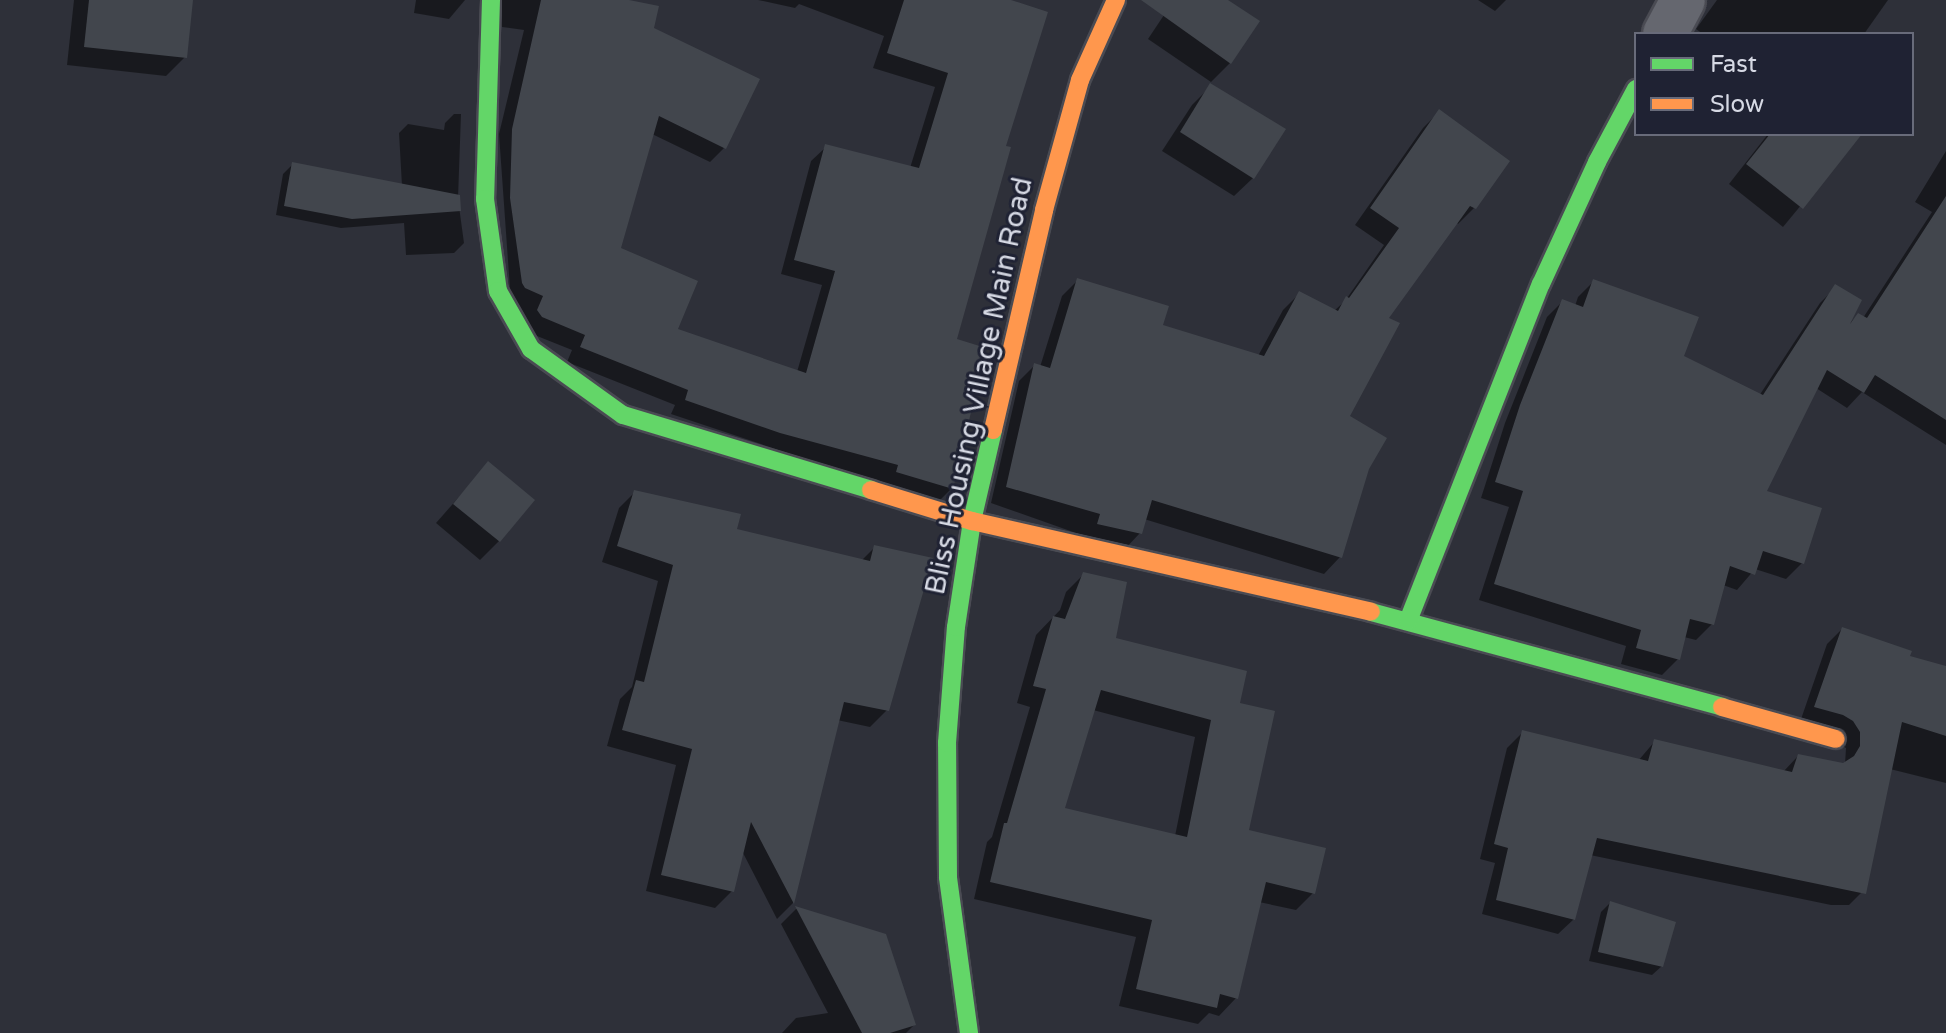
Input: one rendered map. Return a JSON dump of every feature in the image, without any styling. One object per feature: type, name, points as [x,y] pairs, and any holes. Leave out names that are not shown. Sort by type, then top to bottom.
[{"type":"street","points":[[491,0],[485,199],[498,291],[531,349],[623,415],[972,521],[1408,621],[1836,739]]},
{"type":"street","name":"Bliss Housing Village Main Road","points":[[969,1033],[948,877],[947,743],[956,627],[972,521],[1044,210],[1080,80],[1116,0]]},
{"type":"street","points":[[1666,32],[1683,0]]},
{"type":"street","points":[[1408,621],[1541,284],[1597,162],[1634,93]]},
{"type":"building","points":[[89,0],[193,0],[187,58],[84,47]]},
{"type":"building","points":[[541,0],[629,0],[659,6],[654,28],[760,79],[726,149],[659,116],[621,248],[698,281],[678,329],[806,373],[835,271],[794,260],[825,144],[919,168],[948,73],[887,53],[904,0],[1011,0],[1048,12],[1006,146],[1011,147],[957,339],[986,348],[953,489],[896,472],[898,465],[780,433],[685,400],[688,390],[580,347],[585,335],[542,317],[537,310],[543,296],[525,288],[522,283],[510,198],[512,129]]},
{"type":"building","points":[[1141,0],[1228,0],[1260,21],[1231,64]]},
{"type":"building","points":[[1210,83],[1286,129],[1254,179],[1180,132]]},
{"type":"building","points":[[1439,109],[1510,161],[1476,209],[1470,206],[1389,318],[1400,323],[1350,416],[1387,438],[1369,469],[1342,558],[1152,500],[1142,534],[1097,524],[1100,514],[1006,487],[1034,363],[1050,368],[1077,278],[1169,306],[1163,325],[1264,356],[1299,291],[1338,311],[1346,296],[1349,298],[1399,228],[1370,208]]},
{"type":"building","points":[[1768,136],[1860,136],[1803,209],[1746,164]]},
{"type":"building","points":[[292,162],[460,195],[461,211],[352,219],[284,206]]},
{"type":"building","points":[[1946,196],[1946,420],[1875,375],[1864,393],[1827,370],[1767,491],[1822,508],[1804,564],[1763,551],[1755,575],[1730,566],[1714,625],[1690,619],[1680,660],[1636,648],[1641,630],[1494,584],[1523,491],[1495,482],[1520,405],[1562,299],[1583,307],[1593,279],[1699,317],[1684,356],[1763,395],[1835,284],[1862,300],[1850,324],[1858,313],[1867,318]]},
{"type":"building","points":[[488,461],[535,500],[500,542],[453,504]]},
{"type":"building","points":[[634,490],[741,514],[737,529],[870,561],[874,545],[933,558],[889,711],[844,702],[794,904],[751,822],[734,892],[661,875],[692,749],[622,730],[636,680],[644,682],[673,565],[617,546]]},
{"type":"building","points":[[1083,572],[1127,582],[1116,638],[1247,671],[1240,703],[1275,711],[1249,830],[1326,848],[1315,894],[1266,882],[1238,999],[1220,994],[1217,1008],[1136,989],[1152,920],[990,882],[1004,823],[1007,823],[1046,689],[1033,686],[1053,616],[1065,619]],"holes":[[[1101,690],[1211,720],[1187,837],[1065,808]]]},
{"type":"building","points":[[1842,627],[1912,651],[1910,656],[1946,666],[1946,736],[1902,722],[1866,894],[1597,838],[1575,920],[1496,900],[1508,848],[1494,844],[1522,730],[1648,761],[1654,739],[1792,772],[1798,754],[1843,763],[1854,756],[1860,746],[1860,732],[1853,721],[1843,715],[1814,707]]},
{"type":"building","points":[[1610,901],[1676,922],[1663,967],[1598,952]]},
{"type":"building","points":[[795,906],[886,934],[916,1025],[890,1033],[862,1033]]},
{"type":"traffic: fast","points":[[491,0],[485,199],[498,291],[531,349],[623,415],[871,490]]},
{"type":"traffic: fast","points":[[1408,621],[1541,284],[1597,162],[1634,93]]},
{"type":"traffic: fast","points":[[969,1033],[948,877],[947,743],[956,627],[972,521],[993,430]]},
{"type":"traffic: fast","points":[[1371,612],[1722,707]]},
{"type":"traffic: slow","points":[[993,430],[1044,210],[1080,80],[1116,0]]},
{"type":"traffic: slow","points":[[871,490],[972,521],[1371,612]]},
{"type":"traffic: slow","points":[[1722,707],[1836,739]]}]
